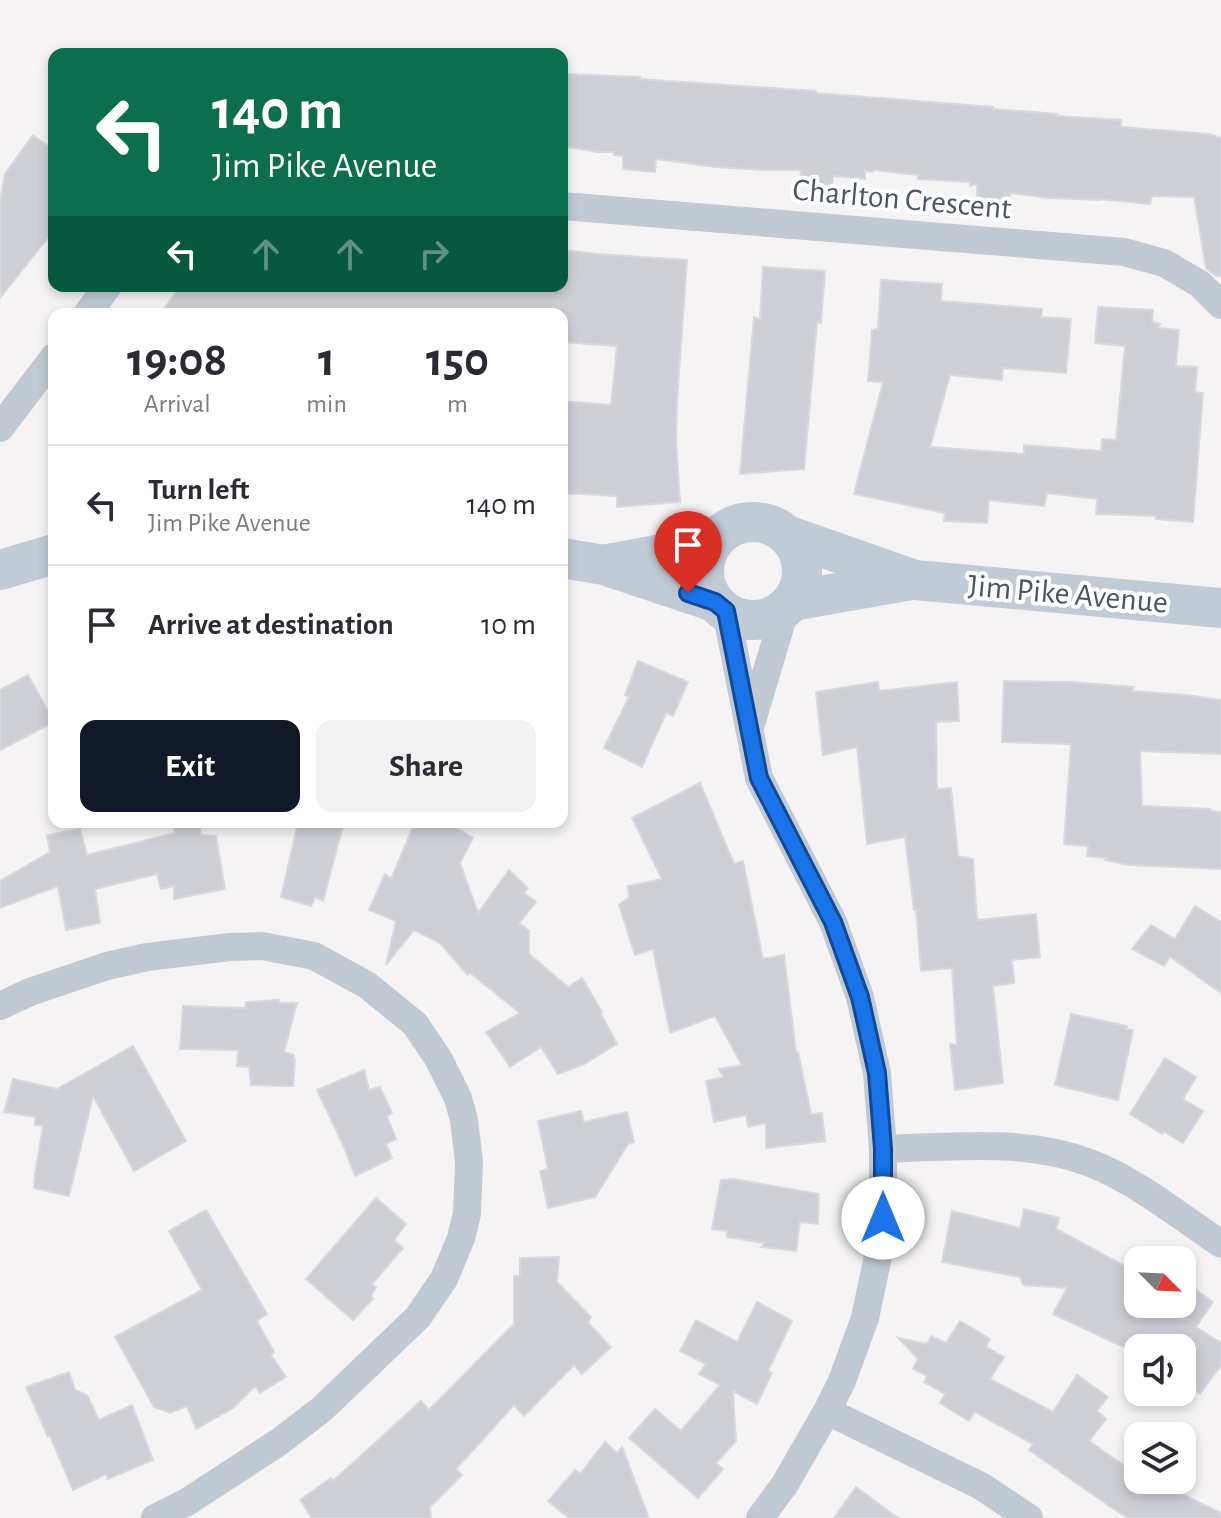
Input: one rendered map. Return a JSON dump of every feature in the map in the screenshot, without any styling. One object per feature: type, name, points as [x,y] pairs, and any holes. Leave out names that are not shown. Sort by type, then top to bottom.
[{"type":"street","name":"Charlton Crescent","points":[[568,206],[1124,252],[1164,263],[1200,284],[1221,305]]},
{"type":"street","points":[[0,428],[48,365]]},
{"type":"street","points":[[749,728],[789,604],[799,588],[802,574],[796,546],[787,535],[761,522],[733,526],[720,534],[705,559],[704,574],[707,589],[720,607],[759,778],[833,922],[860,997],[877,1073],[883,1149],[883,1218],[865,1318],[842,1381],[785,1484],[760,1518]]},
{"type":"street","name":"Jim Pike Avenue","points":[[787,535],[915,580],[1221,608]]},
{"type":"street","points":[[604,565],[711,545]]},
{"type":"street","points":[[0,570],[48,556]]},
{"type":"street","points":[[568,559],[604,565],[720,607],[738,618],[763,619],[775,615],[789,604]]},
{"type":"street","name":"Jim Pike Avenue","points":[[789,604],[915,580]]},
{"type":"street","points":[[0,1006],[30,992],[107,966],[147,957],[262,946],[301,953],[314,956],[367,985],[415,1024],[438,1058],[458,1098],[469,1162],[467,1214],[444,1279],[418,1317],[322,1409],[290,1434],[187,1502],[155,1518]]},
{"type":"street","points":[[883,1149],[1002,1147],[1047,1151],[1091,1164],[1133,1185],[1221,1244]]},
{"type":"street","points":[[827,1411],[981,1486],[1029,1518]]},
{"type":"building","points":[[568,74],[640,77],[993,107],[1056,116],[1121,120],[1121,127],[1210,134],[1221,138],[1221,276],[1206,268],[1194,197],[1152,196],[1150,204],[1010,193],[1009,200],[977,198],[977,184],[970,186],[970,182],[918,179],[918,175],[874,170],[865,171],[865,179],[833,176],[832,185],[800,183],[801,170],[715,167],[656,159],[655,172],[623,169],[623,156],[614,155],[614,152],[568,147]]},
{"type":"building","points":[[33,135],[48,146],[48,238],[0,298],[0,201],[5,174]]},
{"type":"building","points":[[568,251],[687,260],[677,401],[680,502],[617,507],[617,496],[568,493],[568,401],[611,405],[617,346],[568,342],[568,308],[164,308],[176,292],[568,292]]},
{"type":"building","points":[[763,267],[825,271],[821,323],[817,323],[804,469],[740,474],[754,317],[760,319]]},
{"type":"building","points":[[881,280],[942,284],[941,301],[1042,309],[1041,317],[1071,319],[1066,373],[1003,368],[1002,380],[950,375],[930,447],[1024,454],[1024,445],[1101,451],[1102,439],[1116,440],[1125,346],[1095,343],[1098,307],[1153,310],[1152,322],[1160,324],[1158,328],[1179,330],[1176,366],[1197,367],[1195,392],[1203,393],[1193,522],[1156,519],[1156,516],[1096,514],[1097,499],[1047,493],[1044,506],[989,500],[987,523],[944,521],[945,513],[854,494],[883,382],[868,381],[872,330],[878,329]]},
{"type":"building","points":[[638,661],[688,682],[673,716],[666,713],[642,767],[604,748],[629,697],[625,695]]},
{"type":"building","points":[[28,675],[48,711],[48,725],[0,750],[0,690]]},
{"type":"building","points":[[1004,681],[1134,687],[1132,691],[1221,700],[1221,754],[1140,751],[1142,806],[1221,812],[1221,869],[1129,865],[1087,856],[1088,846],[1064,844],[1071,744],[1002,742]]},
{"type":"building","points":[[878,682],[879,691],[957,682],[959,721],[936,722],[937,789],[951,788],[958,856],[973,859],[977,920],[1036,914],[1040,957],[1012,960],[1014,983],[993,986],[1003,1083],[955,1090],[950,1044],[957,1045],[952,968],[921,971],[905,837],[867,844],[857,747],[823,755],[816,692]]},
{"type":"building","points":[[700,783],[734,864],[743,861],[763,959],[784,955],[796,1052],[811,1114],[822,1113],[825,1141],[766,1148],[766,1123],[748,1127],[746,1115],[714,1122],[706,1081],[723,1077],[719,1069],[742,1065],[715,1016],[670,1033],[653,949],[635,955],[619,905],[629,897],[628,886],[662,879],[632,818]]},
{"type":"building","points":[[174,828],[200,828],[201,835],[216,836],[225,889],[174,899],[174,886],[161,889],[157,874],[95,889],[100,923],[66,930],[58,886],[0,908],[0,881],[50,852],[47,835],[80,829],[87,855],[175,833]]},
{"type":"building","points":[[297,828],[342,828],[323,901],[315,897],[311,906],[281,897]]},
{"type":"building","points":[[412,828],[456,828],[473,838],[460,863],[478,913],[509,870],[528,888],[524,893],[536,902],[519,923],[529,931],[529,954],[568,987],[582,978],[617,1044],[584,1064],[558,1074],[541,1047],[510,1067],[486,1032],[520,1013],[469,972],[468,975],[440,943],[414,930],[386,965],[396,921],[369,910],[385,874],[391,879]]},
{"type":"building","points":[[1195,906],[1221,922],[1221,993],[1170,957],[1164,966],[1132,949],[1151,925],[1175,939]]},
{"type":"building","points":[[279,1000],[279,1003],[297,1003],[284,1052],[294,1055],[293,1086],[251,1085],[249,1067],[237,1066],[238,1050],[180,1049],[183,1006],[245,1008],[246,1002]]},
{"type":"building","points":[[1071,1014],[1133,1030],[1118,1100],[1055,1085]]},
{"type":"building","points":[[133,1046],[186,1141],[134,1171],[93,1096],[69,1196],[34,1188],[43,1126],[35,1125],[35,1117],[4,1112],[13,1079],[57,1089]]},
{"type":"building","points":[[1165,1058],[1196,1077],[1183,1099],[1203,1111],[1183,1143],[1130,1114]]},
{"type":"building","points":[[364,1070],[369,1090],[380,1087],[392,1113],[387,1116],[396,1139],[386,1144],[392,1158],[355,1176],[317,1090]]},
{"type":"building","points":[[581,1111],[584,1122],[627,1112],[634,1142],[628,1144],[595,1197],[548,1208],[540,1171],[548,1169],[538,1121]]},
{"type":"building","points":[[734,1179],[819,1194],[818,1224],[800,1222],[796,1251],[761,1247],[764,1243],[727,1237],[727,1231],[712,1229],[721,1180]]},
{"type":"building","points":[[376,1198],[406,1224],[394,1240],[403,1248],[372,1284],[376,1287],[371,1296],[373,1299],[353,1320],[306,1279]]},
{"type":"building","points":[[1024,1209],[1059,1218],[1056,1229],[1124,1265],[1124,1318],[1196,1318],[1196,1290],[1213,1302],[1196,1327],[1221,1343],[1221,1365],[1200,1394],[1196,1391],[1196,1334],[1124,1334],[1124,1347],[1053,1314],[1067,1288],[1023,1285],[1020,1277],[942,1262],[952,1211],[1020,1228]]},
{"type":"building","points":[[206,1210],[267,1314],[257,1321],[274,1352],[271,1355],[286,1377],[260,1393],[255,1386],[233,1408],[196,1429],[187,1406],[170,1413],[154,1407],[115,1337],[202,1290],[169,1231]]},
{"type":"building","points":[[559,1257],[557,1282],[591,1317],[588,1323],[611,1347],[582,1374],[574,1365],[524,1416],[514,1405],[456,1469],[462,1475],[430,1507],[431,1518],[312,1518],[300,1500],[331,1478],[333,1481],[421,1401],[429,1410],[514,1324],[514,1276],[520,1276],[520,1258]]},
{"type":"building","points":[[757,1302],[792,1321],[768,1371],[772,1373],[757,1404],[733,1391],[736,1441],[716,1463],[723,1469],[698,1498],[629,1438],[655,1409],[681,1431],[720,1385],[699,1374],[706,1364],[680,1351],[696,1320],[737,1342]]},
{"type":"building","points":[[960,1321],[990,1339],[986,1347],[1004,1357],[990,1379],[1053,1412],[1077,1375],[1108,1397],[1097,1411],[1106,1419],[1089,1441],[1124,1465],[1124,1494],[1182,1494],[1221,1513],[1221,1518],[1128,1518],[1029,1450],[1033,1444],[975,1412],[969,1421],[940,1403],[945,1394],[924,1382],[927,1376],[913,1369],[918,1359],[898,1338],[927,1344],[931,1336],[946,1343]]},
{"type":"building","points":[[69,1372],[75,1390],[87,1395],[99,1420],[132,1405],[153,1460],[108,1479],[106,1474],[73,1490],[26,1387]]},
{"type":"building","points":[[605,1442],[617,1453],[622,1447],[649,1518],[569,1518],[548,1501],[575,1470],[580,1474]]},
{"type":"building","points":[[856,1487],[898,1518],[834,1518]]},
{"type":"route","points":[[688,593],[715,602],[726,611],[759,778],[833,922],[860,997],[877,1073],[883,1149],[883,1218]]}]
